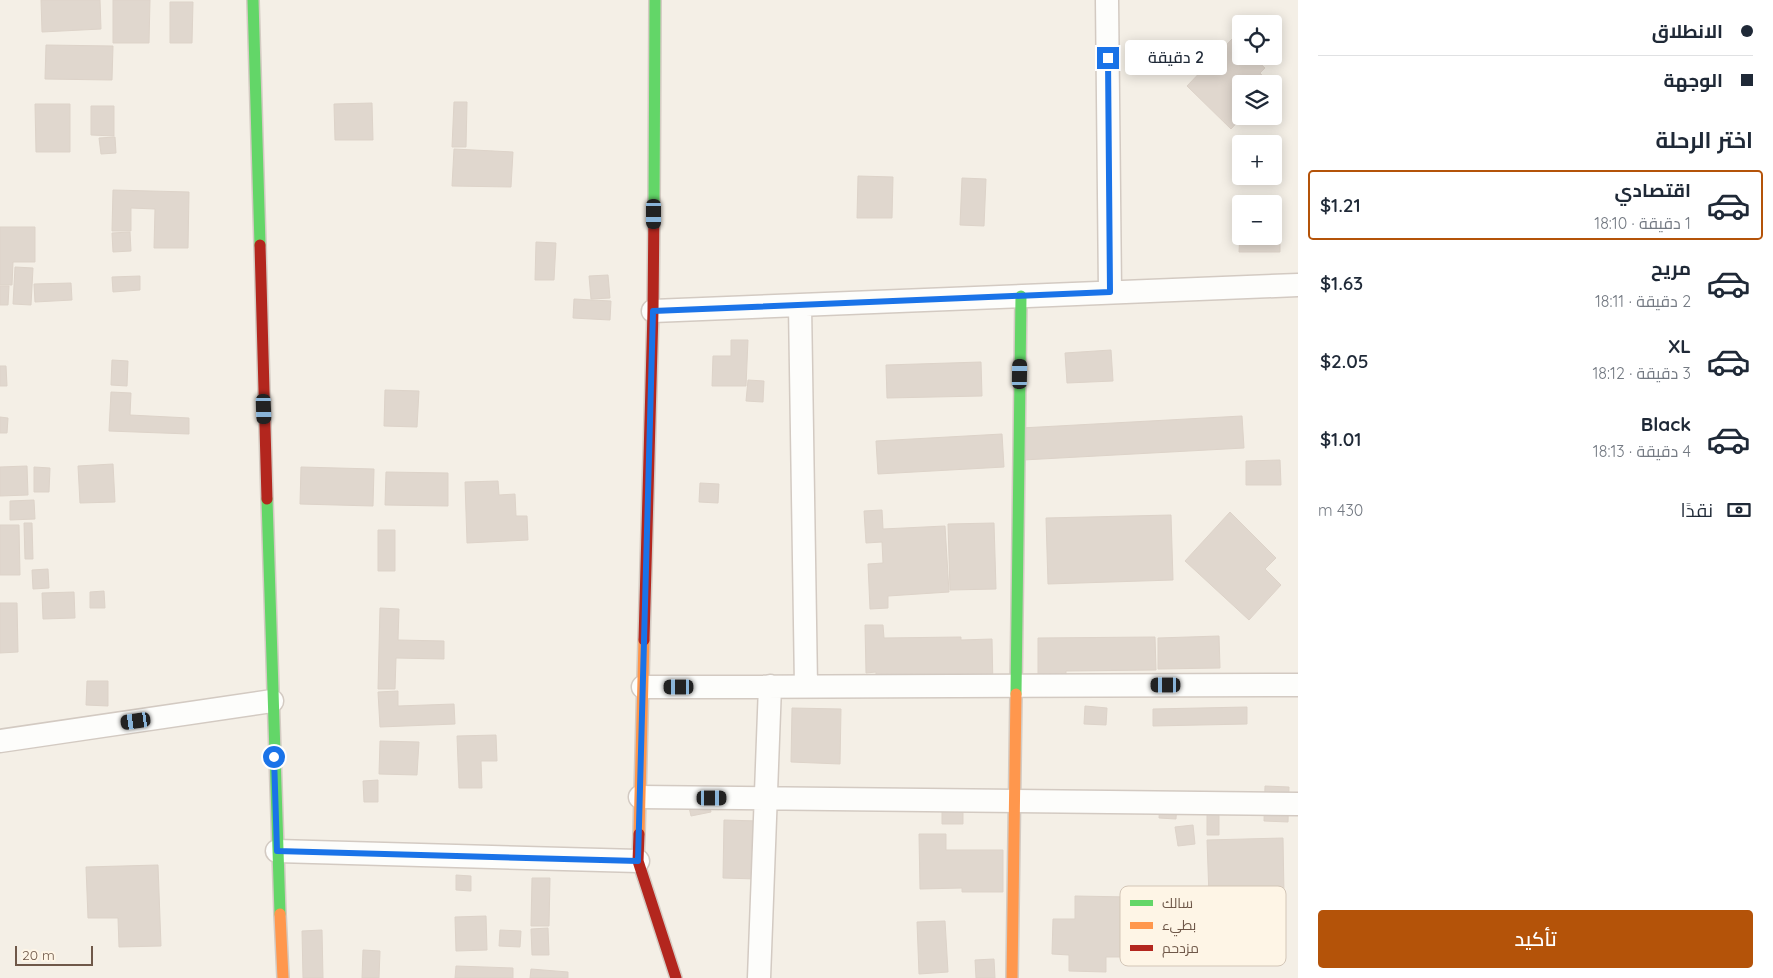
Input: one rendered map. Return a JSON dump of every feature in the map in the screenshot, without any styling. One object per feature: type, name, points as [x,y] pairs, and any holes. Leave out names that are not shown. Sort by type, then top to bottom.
[{"type":"street","points":[[253,0],[272,701],[283,978]]},
{"type":"street","points":[[655,0],[653,311],[638,861],[676,978]]},
{"type":"street","points":[[1107,0],[1110,292]]},
{"type":"street","points":[[653,311],[1298,285]]},
{"type":"street","points":[[1012,978],[1021,296]]},
{"type":"street","points":[[800,305],[807,652],[806,686]]},
{"type":"street","points":[[643,687],[1298,685]]},
{"type":"street","points":[[759,978],[770,686]]},
{"type":"street","points":[[0,741],[272,701]]},
{"type":"street","points":[[640,797],[1298,804]]},
{"type":"street","points":[[277,851],[638,861]]},
{"type":"building","points":[[41,0],[100,0],[101,29],[42,32]]},
{"type":"building","points":[[113,0],[150,0],[149,43],[113,43]]},
{"type":"building","points":[[170,2],[193,2],[192,43],[170,43]]},
{"type":"building","points":[[1232,39],[1232,65],[1262,65],[1265,68],[1260,73],[1262,75],[1232,75],[1232,125],[1235,125],[1231,129],[1187,86]]},
{"type":"building","points":[[46,45],[113,46],[112,80],[45,79]]},
{"type":"building","points":[[454,102],[467,102],[466,147],[452,147]]},
{"type":"building","points":[[372,103],[373,140],[335,140],[334,104]]},
{"type":"building","points":[[35,104],[70,104],[70,152],[36,152]]},
{"type":"building","points":[[91,106],[114,106],[114,136],[91,135]]},
{"type":"building","points":[[115,137],[116,153],[101,154],[99,138]]},
{"type":"building","points":[[454,149],[513,152],[511,187],[452,186]]},
{"type":"building","points":[[858,176],[893,177],[892,218],[857,218]]},
{"type":"building","points":[[962,178],[986,179],[984,226],[960,225]]},
{"type":"building","points":[[113,190],[189,192],[188,248],[154,248],[155,209],[131,208],[131,231],[112,231]]},
{"type":"building","points":[[0,227],[35,227],[35,262],[13,262],[12,285],[0,285]]},
{"type":"building","points":[[130,232],[131,251],[113,252],[112,233]]},
{"type":"building","points":[[536,242],[556,243],[554,280],[535,280]]},
{"type":"building","points":[[1239,245],[1280,245],[1280,252],[1239,252]]},
{"type":"building","points":[[15,267],[33,268],[31,305],[13,304]]},
{"type":"building","points":[[608,275],[610,298],[591,299],[589,276]]},
{"type":"building","points":[[140,276],[140,290],[113,292],[112,277]]},
{"type":"building","points":[[71,283],[72,300],[35,302],[34,284]]},
{"type":"building","points":[[0,286],[9,286],[8,305],[0,305]]},
{"type":"building","points":[[574,299],[611,301],[610,320],[573,318]]},
{"type":"building","points":[[731,340],[748,340],[746,386],[712,386],[713,356],[731,356]]},
{"type":"building","points":[[1111,350],[1113,381],[1067,383],[1065,353]]},
{"type":"building","points":[[112,360],[128,361],[127,386],[111,385]]},
{"type":"building","points":[[981,362],[982,396],[887,398],[886,365]]},
{"type":"building","points":[[0,366],[6,366],[7,386],[0,386]]},
{"type":"building","points":[[748,380],[764,381],[763,402],[746,401]]},
{"type":"building","points":[[385,390],[419,391],[417,427],[384,426]]},
{"type":"building","points":[[111,392],[131,393],[130,415],[189,418],[189,434],[109,431]]},
{"type":"building","points":[[1242,416],[1244,448],[1023,460],[1021,428]]},
{"type":"building","points":[[0,417],[8,418],[7,433],[0,433]]},
{"type":"building","points":[[1002,434],[1004,467],[878,474],[876,441]]},
{"type":"building","points":[[1280,460],[1281,485],[1246,485],[1246,461]]},
{"type":"building","points":[[113,464],[115,502],[80,503],[78,466]]},
{"type":"building","points":[[27,466],[28,495],[0,496],[0,467]]},
{"type":"building","points":[[34,467],[50,468],[49,492],[34,492]]},
{"type":"building","points":[[301,467],[374,469],[373,506],[300,504]]},
{"type":"building","points":[[386,472],[448,473],[448,506],[385,505]]},
{"type":"building","points":[[498,481],[499,495],[515,494],[516,516],[527,516],[528,540],[467,543],[465,482]]},
{"type":"building","points":[[700,483],[719,484],[718,503],[699,502]]},
{"type":"building","points":[[34,500],[35,519],[10,520],[10,501]]},
{"type":"building","points":[[882,510],[883,529],[945,526],[949,592],[888,596],[888,608],[870,609],[868,564],[883,563],[882,542],[866,543],[864,511]]},
{"type":"building","points":[[1230,512],[1276,558],[1265,569],[1281,585],[1249,620],[1185,561]]},
{"type":"building","points":[[1171,515],[1173,580],[1048,584],[1046,518]]},
{"type":"building","points":[[24,523],[32,523],[33,559],[25,559]]},
{"type":"building","points":[[994,523],[996,589],[950,590],[948,524]]},
{"type":"building","points":[[0,525],[19,525],[20,575],[0,575]]},
{"type":"building","points":[[378,530],[395,530],[395,571],[378,571]]},
{"type":"building","points":[[48,569],[49,588],[33,589],[32,570]]},
{"type":"building","points":[[104,591],[105,608],[90,608],[90,592]]},
{"type":"building","points":[[74,592],[75,618],[43,619],[42,593]]},
{"type":"building","points":[[0,603],[17,603],[18,652],[0,653]]},
{"type":"building","points":[[380,608],[399,609],[398,640],[444,641],[444,659],[396,658],[395,689],[378,689]]},
{"type":"building","points":[[865,625],[883,625],[884,638],[961,637],[961,640],[992,639],[993,688],[876,690],[876,672],[866,673]]},
{"type":"building","points":[[1219,636],[1220,668],[1158,669],[1158,638]]},
{"type":"building","points":[[1155,637],[1156,670],[1066,671],[1066,687],[1038,687],[1038,638]]},
{"type":"building","points":[[87,681],[108,681],[108,706],[86,705]]},
{"type":"building","points":[[398,691],[398,706],[454,704],[455,724],[380,727],[378,692]]},
{"type":"building","points":[[1085,706],[1107,708],[1106,725],[1084,724]]},
{"type":"building","points":[[1247,707],[1247,724],[1153,726],[1153,709]]},
{"type":"building","points":[[792,708],[841,709],[840,764],[791,762]]},
{"type":"building","points":[[496,735],[497,761],[481,761],[482,788],[459,788],[457,736]]},
{"type":"building","points":[[380,741],[419,742],[417,775],[379,774]]},
{"type":"building","points":[[378,780],[378,802],[364,802],[363,781]]},
{"type":"building","points":[[1265,786],[1289,787],[1288,822],[1264,821]]},
{"type":"building","points":[[707,794],[711,812],[691,816],[687,798]]},
{"type":"building","points":[[963,795],[963,824],[942,824],[942,796]]},
{"type":"building","points":[[1160,801],[1177,802],[1176,819],[1159,818]]},
{"type":"building","points":[[1219,812],[1219,835],[1207,835],[1207,813]]},
{"type":"building","points":[[724,820],[758,821],[757,879],[723,878]]},
{"type":"building","points":[[1193,825],[1195,844],[1178,846],[1175,827]]},
{"type":"building","points":[[919,834],[946,834],[946,850],[1003,850],[1003,892],[962,892],[962,888],[920,889]]},
{"type":"building","points":[[1283,838],[1284,886],[1209,886],[1207,840]]},
{"type":"building","points":[[158,865],[161,946],[119,947],[118,918],[88,918],[86,867]]},
{"type":"building","points":[[456,875],[471,876],[471,891],[456,890]]},
{"type":"building","points":[[532,878],[550,878],[549,926],[531,926]]},
{"type":"building","points":[[1075,896],[1120,897],[1120,957],[1106,957],[1106,972],[1069,971],[1069,955],[1052,954],[1053,919],[1075,919]]},
{"type":"building","points":[[486,916],[487,950],[456,951],[455,917]]},
{"type":"building","points":[[945,921],[948,972],[919,974],[917,922]]},
{"type":"building","points":[[548,928],[549,955],[532,955],[531,929]]},
{"type":"building","points":[[322,930],[323,978],[303,978],[302,931]]},
{"type":"building","points":[[500,930],[521,931],[520,947],[499,946]]},
{"type":"building","points":[[363,950],[380,951],[379,978],[362,978]]},
{"type":"building","points":[[994,959],[995,978],[976,978],[975,960]]},
{"type":"building","points":[[456,966],[513,968],[513,978],[455,978]]},
{"type":"building","points":[[531,969],[568,972],[568,978],[530,978]]},
{"type":"traffic: fast","points":[[253,0],[260,245]]},
{"type":"traffic: fast","points":[[654,205],[655,0]]},
{"type":"traffic: fast","points":[[1016,694],[1021,296]]},
{"type":"traffic: fast","points":[[267,499],[280,914]]},
{"type":"traffic: slow","points":[[639,834],[644,640]]},
{"type":"traffic: slow","points":[[1012,978],[1016,694]]},
{"type":"traffic: slow","points":[[280,914],[283,978]]},
{"type":"traffic: jam","points":[[644,640],[654,205]]},
{"type":"traffic: jam","points":[[260,245],[267,499]]},
{"type":"traffic: jam","points":[[639,834],[638,861],[676,978]]},
{"type":"route","points":[[274,757],[277,851],[638,861],[653,311],[1110,292],[1108,58]]}]
